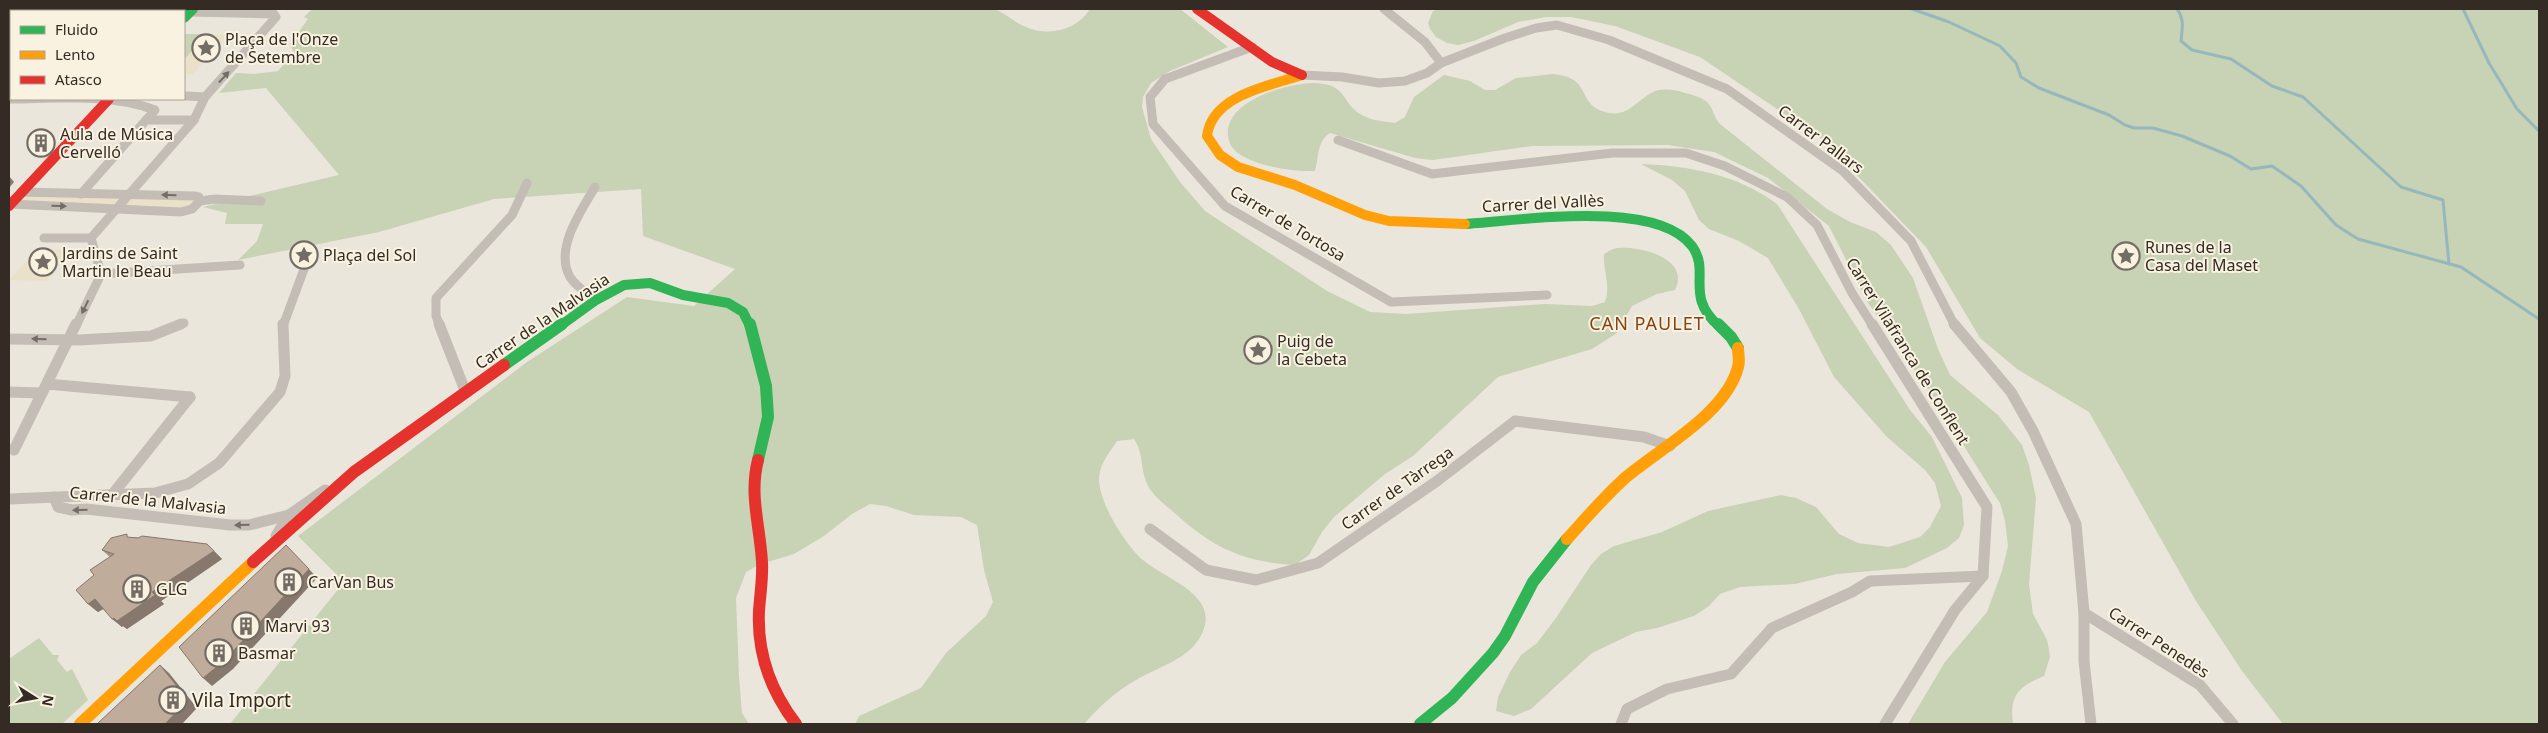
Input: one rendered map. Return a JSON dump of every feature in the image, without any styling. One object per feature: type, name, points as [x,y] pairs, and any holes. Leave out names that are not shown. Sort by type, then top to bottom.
[{"type":"street","points":[[1197,9],[1272,62],[1302,75]]},
{"type":"street","points":[[1384,9],[1425,42],[1441,63]]},
{"type":"street","points":[[91,238],[194,120],[204,97],[226,76],[276,15],[189,13]]},
{"type":"street","name":"Carrer Pallars","points":[[1302,75],[1342,77],[1379,83],[1405,81],[1427,73],[1441,63],[1536,28],[1557,24],[1580,30],[1682,68],[1727,89],[1843,171],[1911,241],[1921,257],[1950,320],[2011,392],[2033,431],[2076,524],[2084,613],[2084,661],[2091,724]]},
{"type":"street","name":"Carrer de Tortosa","points":[[1252,47],[1165,78],[1150,97],[1153,124],[1225,206],[1391,302],[1547,295]]},
{"type":"street","points":[[1272,62],[1276,75],[1272,85]]},
{"type":"street","name":"Carrer del Vallès","points":[[1302,75],[1272,85],[1222,107],[1216,112],[1210,120],[1207,136],[1222,159],[1241,168],[1298,185],[1376,219],[1488,223],[1580,216],[1611,216],[1662,223],[1687,238],[1698,256],[1700,296],[1703,307],[1713,322],[1734,340],[1741,357],[1741,365],[1730,384],[1687,432],[1670,446],[1638,467],[1601,503],[1534,580],[1498,646],[1456,693],[1420,724]]},
{"type":"street","points":[[187,96],[204,97]]},
{"type":"street","points":[[9,205],[108,100],[149,106],[155,110],[81,194]]},
{"type":"street","points":[[146,120],[194,120]]},
{"type":"street","name":"Carrer Vilafranca de Conflent","points":[[1338,140],[1432,174],[1612,153],[1686,154],[1725,166],[1787,197],[1817,225],[1852,292],[1917,392],[1987,507],[1983,576]]},
{"type":"street","points":[[466,393],[436,316],[436,298],[460,269],[511,218],[522,201],[527,183]]},
{"type":"street","points":[[595,187],[571,233],[564,255],[569,276],[596,300]]},
{"type":"street","points":[[21,192],[194,196],[199,197],[200,201]]},
{"type":"street","points":[[9,205],[185,212],[192,209],[200,201],[215,199],[261,202]]},
{"type":"street","points":[[44,238],[91,238]]},
{"type":"street","points":[[14,450],[101,274],[91,238]]},
{"type":"street","points":[[54,497],[166,491],[196,480],[218,463],[276,399],[285,376],[283,321],[307,261],[307,252]]},
{"type":"street","points":[[101,274],[240,265]]},
{"type":"street","name":"Carrer de la Malvasia","points":[[9,499],[54,497],[58,507],[63,509],[86,509],[230,525],[249,525],[289,515],[354,472],[596,300],[624,285],[650,283],[683,295],[728,303],[743,312],[751,332],[769,407],[765,434],[755,467],[751,501],[761,551],[759,627],[764,665],[777,699],[796,724]]},
{"type":"street","points":[[9,338],[69,340],[151,336],[184,324]]},
{"type":"street","points":[[9,392],[44,388],[190,397],[112,495]]},
{"type":"street","name":"Carrer de Tàrrega","points":[[1150,528],[1206,570],[1256,580],[1318,563],[1437,481],[1515,421],[1644,437],[1670,446]]},
{"type":"street","points":[[80,724],[267,549],[354,472]]},
{"type":"street","name":"Carrer de la Malvasia","points":[[267,549],[289,515]]},
{"type":"street","points":[[1621,724],[1627,709],[1667,688],[1732,674],[1772,628],[1852,592],[1870,580],[1907,581],[1983,576]]},
{"type":"street","points":[[1884,724],[1955,610],[1983,576]]},
{"type":"street","name":"Carrer Penedès","points":[[2084,613],[2200,686],[2233,724]]},
{"type":"green space","points":[[312,9],[995,9],[1022,25],[1035,30],[1053,31],[1070,27],[1078,22],[1090,9],[1180,9],[1228,47],[1170,71],[1151,83],[1143,97],[1142,107],[1151,139],[1180,182],[1205,211],[1327,291],[1370,312],[1406,314],[1545,304],[1592,306],[1605,302],[1607,296],[1604,254],[1618,248],[1639,249],[1661,257],[1676,270],[1678,279],[1675,290],[1657,294],[1632,306],[1617,333],[1592,349],[1498,377],[1413,456],[1385,474],[1334,517],[1322,532],[1309,555],[1295,565],[1261,561],[1246,557],[1232,552],[1205,537],[1157,498],[1148,486],[1139,450],[1134,439],[1117,441],[1105,459],[1100,471],[1099,481],[1101,493],[1112,519],[1128,543],[1143,560],[1190,591],[1199,601],[1205,611],[1205,624],[1199,639],[1186,653],[1121,689],[1084,724],[855,724],[859,716],[921,688],[946,653],[986,616],[993,602],[984,570],[977,525],[961,517],[914,515],[886,506],[870,504],[852,514],[824,536],[794,554],[761,564],[746,572],[736,598],[742,713],[749,724],[230,724],[344,582],[298,536],[527,362],[627,297],[694,306],[735,269],[643,236],[641,189],[494,199],[379,232],[238,260],[257,241],[263,224],[225,224],[227,213],[203,207],[339,175],[266,88],[219,93],[236,73],[254,74],[278,71],[294,53],[290,44],[308,19],[304,17]]},
{"type":"green space","points":[[1439,9],[2539,9],[2539,724],[2283,724],[2242,671],[2196,601],[2089,412],[2017,369],[1980,338],[1926,247],[1823,140],[1700,57],[1615,26],[1571,17],[1546,17],[1518,22],[1474,41],[1458,45],[1447,43],[1436,37],[1430,29],[1428,23],[1433,11]]},
{"type":"green space","points":[[185,34],[207,34],[185,59]]},
{"type":"green space","points":[[1553,74],[1566,76],[1574,80],[1580,85],[1590,103],[1605,112],[1620,113],[1626,111],[1649,94],[1659,90],[1678,91],[1702,99],[1709,104],[1720,124],[1827,209],[1850,222],[1876,232],[1891,245],[1913,278],[1938,349],[1950,375],[1998,415],[2022,445],[2029,465],[2036,498],[2029,584],[2033,614],[2047,640],[2050,657],[2044,676],[2022,688],[2014,699],[2013,724],[1908,724],[1945,662],[1987,612],[2002,571],[2008,546],[2005,521],[2000,503],[1932,395],[1868,303],[1829,226],[1768,178],[1714,152],[1668,145],[1532,146],[1433,160],[1415,158],[1330,133],[1323,140],[1319,150],[1315,171],[1306,171],[1280,168],[1254,161],[1242,156],[1229,141],[1228,127],[1234,115],[1244,106],[1257,97],[1272,91],[1302,84],[1325,84],[1333,87],[1339,90],[1350,105],[1362,115],[1374,120],[1395,123],[1405,117],[1414,97],[1444,75],[1470,81],[1485,90],[1495,90],[1516,78]]},
{"type":"green space","points":[[1641,164],[1695,170],[1729,179],[1746,185],[1777,204],[1910,410],[1932,437],[1962,498],[1964,525],[1959,538],[1947,548],[1905,568],[1837,574],[1795,584],[1740,587],[1720,594],[1709,606],[1694,616],[1657,628],[1636,632],[1592,653],[1531,709],[1514,716],[1496,711],[1498,697],[1510,672],[1521,655],[1537,643],[1556,618],[1591,565],[1601,554],[1614,546],[1662,532],[1708,511],[1781,495],[1796,498],[1816,507],[1839,534],[1858,543],[1889,547],[1920,537],[1930,527],[1941,506],[1935,483],[1925,470],[1887,437],[1834,377],[1799,309],[1768,258],[1739,241],[1709,229],[1699,220],[1685,191],[1672,180]]},
{"type":"green space","points":[[39,638],[53,655],[59,655],[57,660],[67,672],[72,669],[88,700],[62,724],[9,724],[9,659]]},
{"type":"shaded area","name":"Plaça de l'Onze de Setembre","points":[[207,34],[228,35],[193,74],[185,74],[185,59]]},
{"type":"shaded area","points":[[27,194],[120,199],[114,205],[19,203]]},
{"type":"shaded area","points":[[133,197],[196,199],[186,209],[124,207]]},
{"type":"shaded area","name":"Jardins de Saint Martin le Beau","points":[[38,249],[69,250],[47,281],[9,280]]},
{"type":"building","name":"GLG","points":[[127,534],[127,537],[138,538],[142,536],[207,544],[214,551],[152,592],[155,595],[117,621],[114,618],[112,619],[95,599],[88,604],[76,590],[94,575],[90,570],[114,554],[102,550],[111,538]]},
{"type":"building","points":[[286,545],[309,569],[224,661],[203,678],[179,647]]},
{"type":"building","points":[[160,665],[188,700],[165,724],[97,724]]},
{"type":"waterway","points":[[1912,9],[1949,22],[2000,46],[2016,63],[2021,77],[2039,88],[2109,115],[2125,125],[2134,128],[2153,128],[2182,136],[2230,156],[2251,169],[2272,166],[2301,186],[2336,225],[2358,239],[2449,264]]},
{"type":"waterway","points":[[2177,9],[2182,21],[2181,41],[2192,50],[2231,59],[2272,86],[2303,97],[2401,187],[2443,200],[2449,264]]},
{"type":"waterway","points":[[2463,9],[2489,63],[2517,109],[2539,131]]},
{"type":"waterway","points":[[2449,264],[2461,267],[2539,319]]},
{"type":"traffic: fast","points":[[185,17],[193,9]]},
{"type":"traffic: fast","points":[[1465,224],[1586,216],[1620,217],[1650,221],[1675,231],[1692,246],[1696,253],[1699,269],[1700,301],[1703,308],[1711,319],[1727,332],[1738,348]]},
{"type":"traffic: fast","points":[[504,365],[596,300],[624,285],[650,283],[683,295],[728,303],[743,312],[749,322],[766,386],[768,417],[758,460]]},
{"type":"traffic: fast","points":[[1420,724],[1452,698],[1493,653],[1505,636],[1533,582],[1567,539]]},
{"type":"traffic: slow","points":[[1302,75],[1248,94],[1221,108],[1211,120],[1207,136],[1220,155],[1238,167],[1295,185],[1365,215],[1389,221],[1465,224]]},
{"type":"traffic: slow","points":[[1567,539],[1597,505],[1622,481],[1681,435],[1719,401],[1732,383],[1739,365],[1738,348]]},
{"type":"traffic: slow","points":[[80,724],[253,562]]},
{"type":"traffic: jam","points":[[1197,9],[1272,62],[1302,75]]},
{"type":"traffic: jam","points":[[9,206],[108,100]]},
{"type":"traffic: jam","points":[[253,562],[354,472],[504,365]]},
{"type":"traffic: jam","points":[[758,460],[753,487],[753,499],[762,561],[759,618],[761,647],[773,688],[796,724]]},
{"type":"place","name":"Plaça de l'Onze de Setembre","points":[[206,48]]},
{"type":"place","name":"Aula de Música Cervelló","points":[[41,143]]},
{"type":"place","name":"Plaça del Sol","points":[[304,255]]},
{"type":"place","name":"Runes de la Casa del Maset","points":[[2126,256]]},
{"type":"place","name":"Jardins de Saint Martin le Beau","points":[[43,262]]},
{"type":"place","name":"Puig de la Cebeta","points":[[1258,350]]},
{"type":"place","name":"CarVan Bus","points":[[289,582]]},
{"type":"place","name":"GLG","points":[[137,589]]},
{"type":"place","name":"Marvi 93","points":[[246,626]]},
{"type":"place","name":"Basmar","points":[[219,653]]},
{"type":"place","name":"Vila Import","points":[[173,700]]},
{"type":"district","name":"CAN PAULET","points":[[1647,323]]}]
